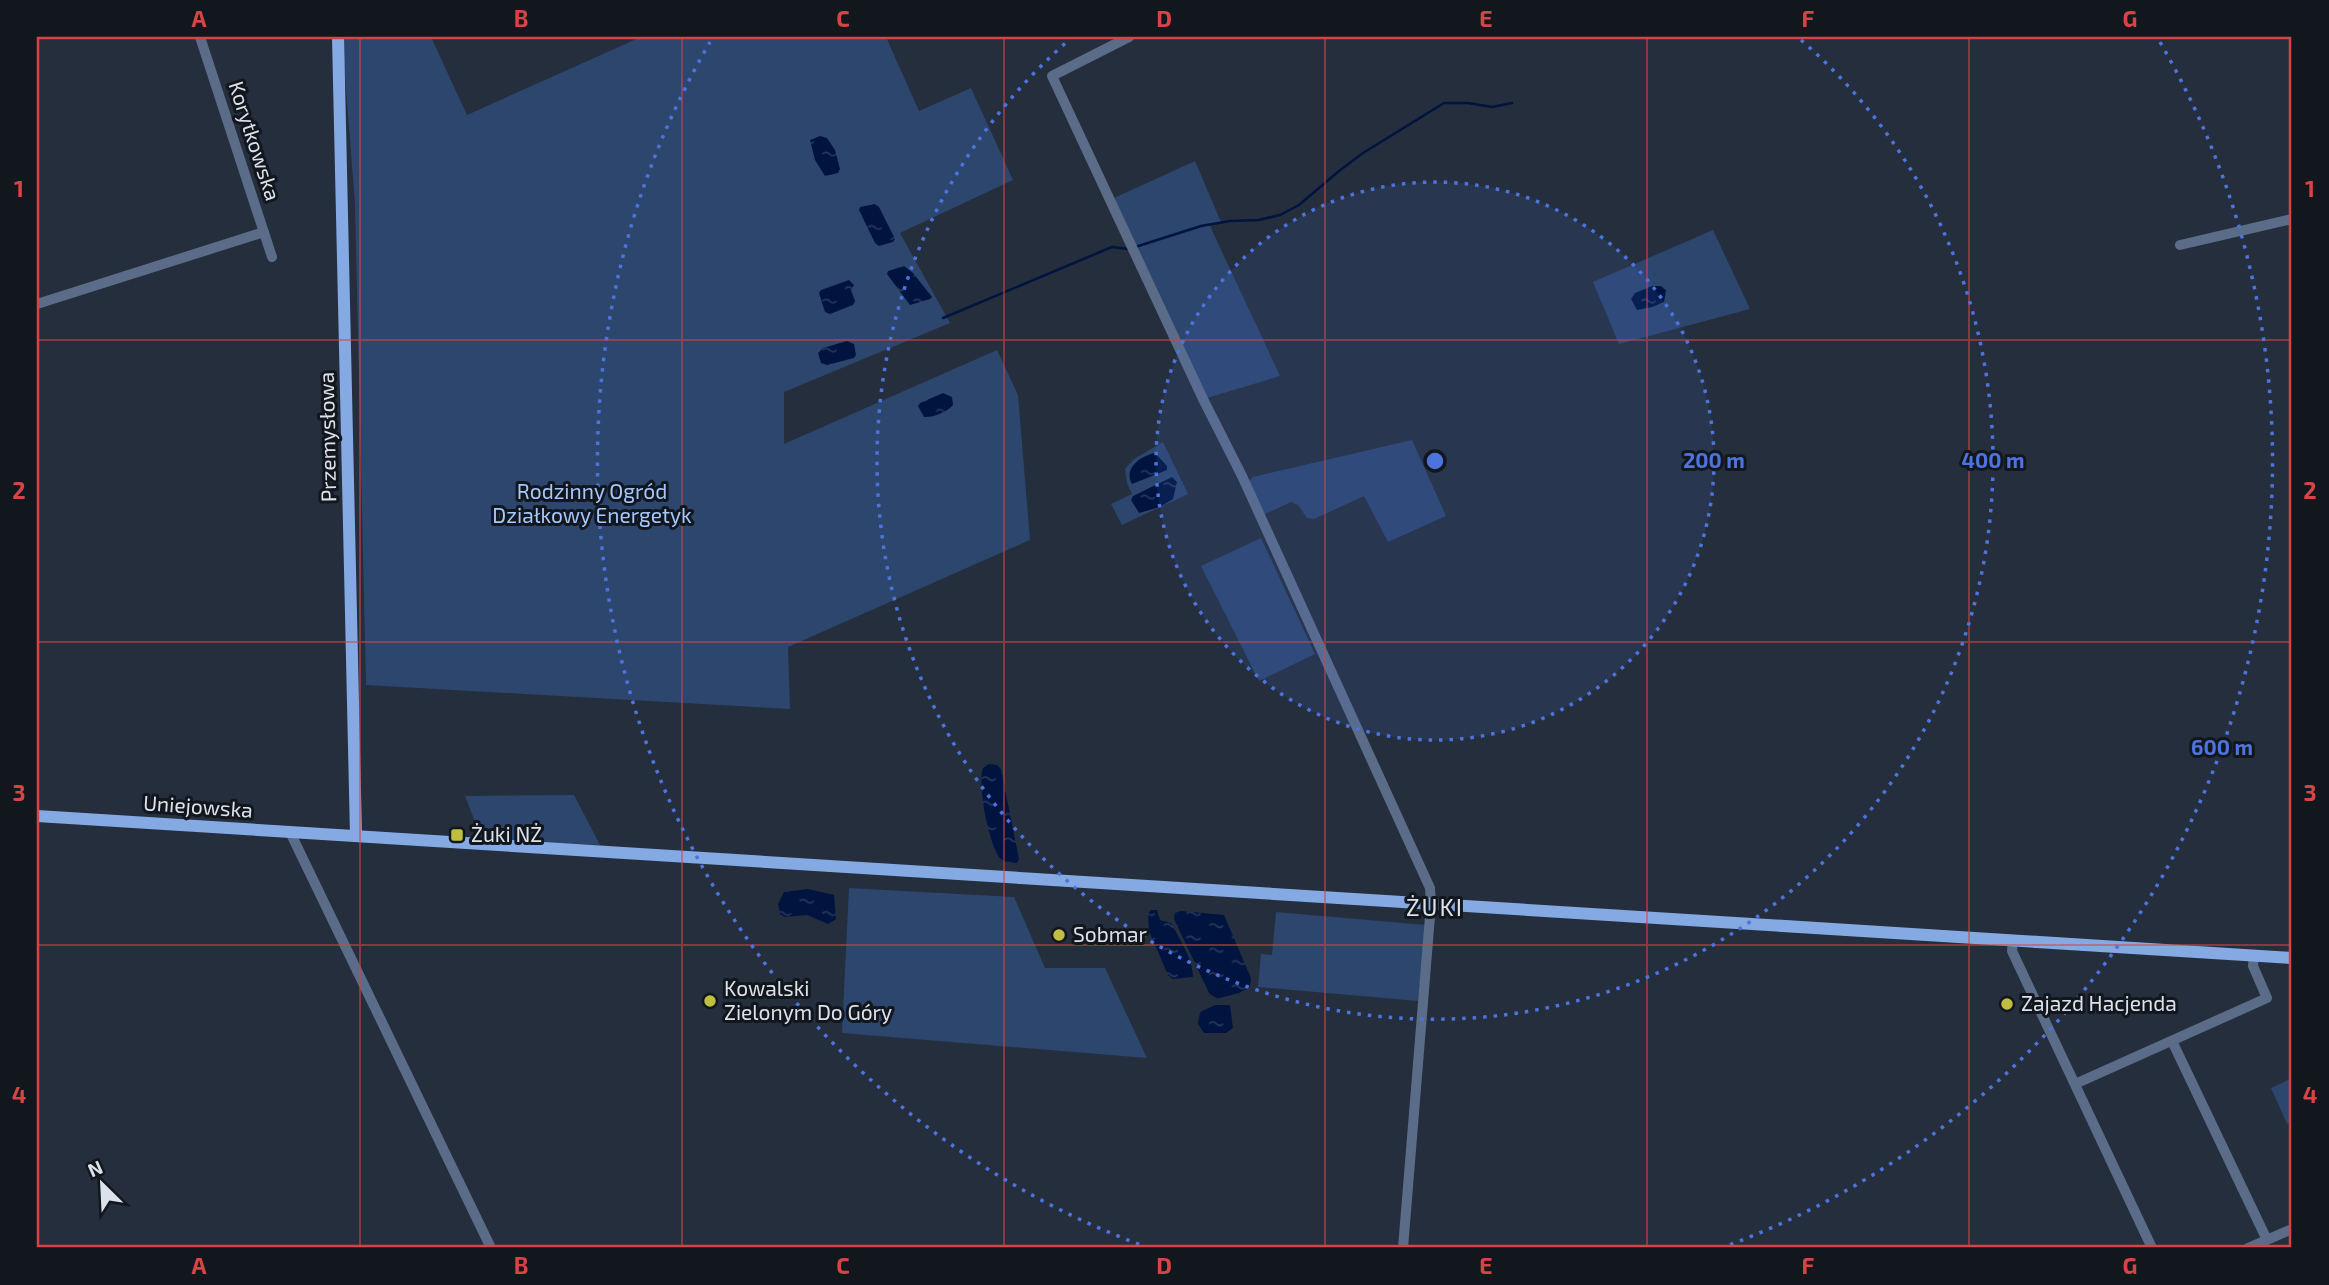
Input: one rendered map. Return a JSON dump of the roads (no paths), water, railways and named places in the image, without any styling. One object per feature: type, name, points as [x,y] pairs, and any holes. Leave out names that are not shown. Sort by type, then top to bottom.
[{"type":"main road","name":"Przemysłowa","points":[[338,37],[356,836]]},
{"type":"main road","name":"Uniejowska","points":[[37,816],[2292,958]]},
{"type":"street","name":"Korytkowska","points":[[200,37],[272,257]]},
{"type":"street","points":[[1129,37],[1052,76],[1242,476],[1430,888],[1431,904],[1403,1248]]},
{"type":"street","points":[[2180,245],[2292,219]]},
{"type":"street","points":[[37,304],[264,232]]},
{"type":"street","points":[[290,832],[491,1248]]},
{"type":"street","points":[[2012,940],[2012,951],[2152,1248]]},
{"type":"street","points":[[2075,1084],[2267,998],[2253,966],[2254,956]]},
{"type":"street","points":[[2172,1041],[2258,1245],[2292,1228]]},
{"type":"water","points":[[820,136],[827,138],[835,150],[840,169],[838,173],[825,176],[815,160],[810,140]]},
{"type":"water","points":[[875,204],[895,239],[879,246],[859,210],[860,207]]},
{"type":"water","points":[[904,266],[932,297],[930,299],[910,305],[887,274],[888,271]]},
{"type":"water","points":[[849,280],[854,285],[851,290],[855,301],[853,305],[830,314],[825,312],[819,293],[821,290]]},
{"type":"water","points":[[1652,286],[1661,286],[1666,290],[1664,302],[1637,310],[1631,299],[1635,293]]},
{"type":"water","points":[[847,341],[854,344],[854,358],[827,365],[821,363],[818,353],[823,348]]},
{"type":"water","points":[[943,393],[952,397],[953,405],[939,414],[924,417],[918,406],[920,403]]},
{"type":"water","points":[[1155,453],[1167,466],[1167,470],[1132,484],[1131,468],[1144,457]]},
{"type":"water","points":[[1172,477],[1177,482],[1173,499],[1160,507],[1139,513],[1131,500],[1133,496]]},
{"type":"water","points":[[989,764],[997,765],[1001,769],[1019,859],[1017,863],[1001,859],[988,829],[982,776],[983,768]]},
{"type":"water","points":[[808,889],[834,895],[836,919],[828,924],[807,915],[785,917],[780,914],[778,904],[784,892]]},
{"type":"water","points":[[1157,910],[1160,920],[1171,923],[1188,956],[1193,977],[1173,979],[1168,975],[1149,931],[1148,913]]},
{"type":"water","points":[[1181,911],[1224,915],[1251,978],[1250,987],[1216,999],[1209,993],[1174,919],[1175,913]]},
{"type":"water","points":[[1215,1005],[1230,1005],[1233,1028],[1226,1033],[1204,1033],[1198,1024],[1200,1012]]},
{"type":"waterway","points":[[943,318],[1112,247],[1129,249],[1201,226],[1280,215],[1299,205],[1363,153],[1444,103],[1492,107],[1512,103]]},
{"type":"place","name":"Żuki NŻ","points":[[457,835]]},
{"type":"place","name":"Sobmar","points":[[1059,935]]},
{"type":"place","name":"Kowalski Zielonym Do Góry","points":[[710,1001]]},
{"type":"place","name":"Zajazd Hacjenda","points":[[2007,1004]]},
{"type":"district","name":"ŻUKI","points":[[1435,908]]},
{"type":"park label","name":"Rodzinny Ogród Działkowy Energetyk","points":[[592,504]]}]
